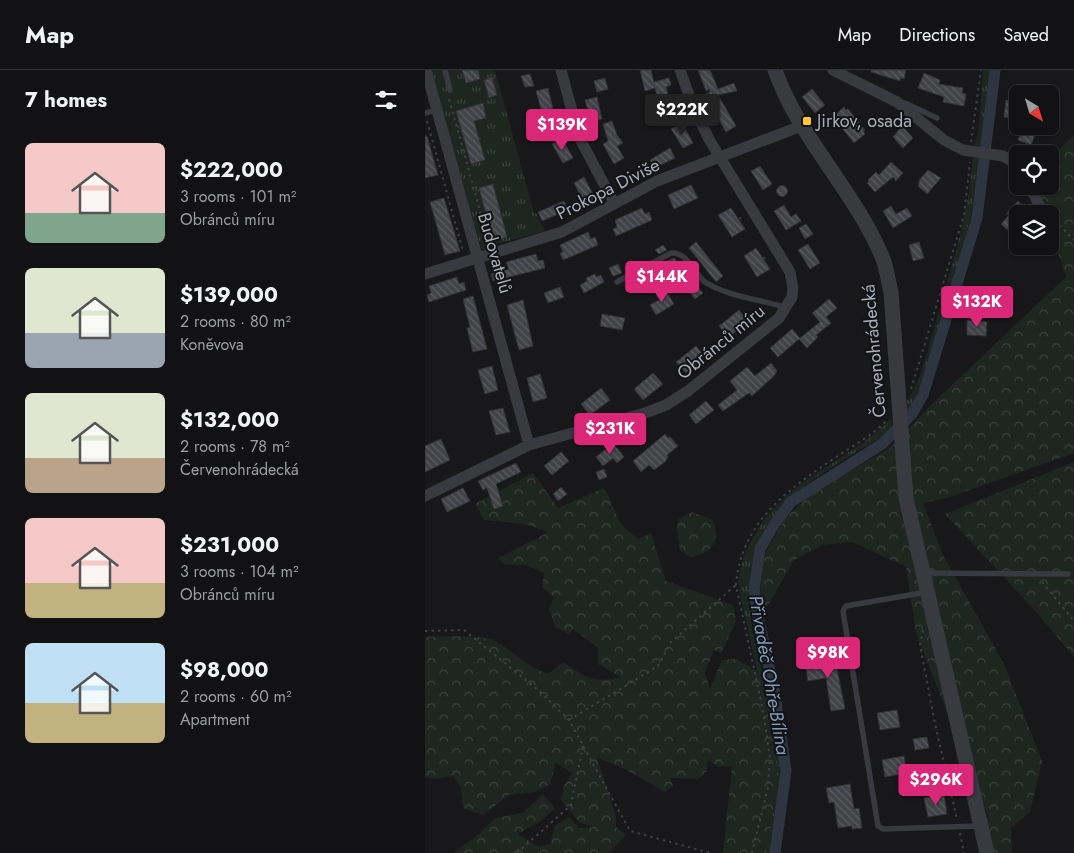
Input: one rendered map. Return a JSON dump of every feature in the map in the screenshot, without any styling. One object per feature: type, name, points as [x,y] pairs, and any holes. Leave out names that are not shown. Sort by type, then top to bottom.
[{"type":"street","name":"Budovatelů","points":[[426,70],[529,445]]},
{"type":"street","points":[[561,70],[579,137],[614,203]]},
{"type":"street","name":"Obránců míru","points":[[425,496],[529,445],[597,427],[666,405],[695,387],[779,318],[787,308],[793,288],[790,272],[720,158],[694,109],[680,70]]},
{"type":"street","name":"Červenohrádecká","points":[[775,70],[804,125],[860,215],[883,259],[891,292],[906,498],[987,853]]},
{"type":"street","points":[[833,70],[897,102],[944,140],[971,152],[996,155],[1009,161]]},
{"type":"street","name":"Prokopa Diviše","points":[[425,274],[478,257],[535,242],[562,232],[657,181],[804,125]]},
{"type":"street","points":[[1035,195],[1039,205]]},
{"type":"lane","points":[[445,70],[449,90]]},
{"type":"lane","points":[[897,102],[904,103],[937,118]]},
{"type":"lane","points":[[425,114],[437,110]]},
{"type":"lane","points":[[617,282],[671,253],[677,253],[685,258],[704,281],[718,288],[787,308]]},
{"type":"lane","points":[[923,573],[1068,574]]},
{"type":"lane","points":[[928,592],[846,606],[843,611],[877,826],[883,829],[981,826]]},
{"type":"path","points":[[910,391],[964,215],[981,70]]},
{"type":"path","points":[[449,90],[490,248]]},
{"type":"path","points":[[425,114],[466,261]]},
{"type":"path","points":[[1059,225],[1074,240]]},
{"type":"path","points":[[752,853],[768,787],[770,758],[763,711],[737,585],[738,564],[749,541],[775,503],[796,484],[869,435],[899,409]]},
{"type":"path","points":[[1036,574],[1074,621]]},
{"type":"path","points":[[569,720],[658,666],[671,642],[737,585]]},
{"type":"path","points":[[924,623],[920,645],[935,724],[964,853]]},
{"type":"path","points":[[425,631],[464,630],[538,690],[569,720],[630,831],[710,853]]},
{"type":"path","points":[[517,853],[571,806],[583,746]]},
{"type":"green space","points":[[431,70],[495,70],[534,213],[536,213],[545,231],[493,245],[485,250],[481,248]]},
{"type":"green space","points":[[983,70],[989,70],[981,148],[974,148],[979,127]]},
{"type":"green space","points":[[1074,135],[1074,453],[947,498],[923,503],[943,555],[1004,664],[1042,761],[1030,812],[1011,828],[1012,853],[979,853],[977,836],[988,816],[916,633],[906,567],[852,542],[823,545],[794,560],[762,616],[760,579],[764,555],[786,517],[811,494],[890,448],[935,401],[1066,277],[1059,255],[1059,205],[1043,205],[1040,195],[1059,195],[1059,150]]},
{"type":"green space","points":[[973,156],[980,158],[971,216],[924,380],[906,415],[904,405],[915,386],[924,364],[954,259],[968,198]]},
{"type":"green space","points":[[891,418],[893,430],[817,477],[789,499],[763,533],[754,555],[750,577],[749,600],[756,647],[771,711],[780,770],[778,806],[770,853],[756,853],[764,701],[738,585],[742,563],[757,531],[771,512],[787,496],[804,482],[857,447]]},
{"type":"green space","points":[[1074,462],[1074,657],[1038,614],[945,514]]},
{"type":"green space","points":[[533,473],[558,508],[604,488],[617,516],[630,533],[639,539],[651,533],[666,581],[733,605],[736,621],[721,653],[714,650],[705,672],[710,689],[722,660],[737,659],[762,674],[779,780],[766,853],[723,853],[732,766],[719,767],[708,760],[707,771],[698,779],[670,778],[673,786],[665,792],[623,768],[597,758],[616,817],[616,827],[626,835],[609,853],[453,853],[479,834],[495,818],[523,813],[543,794],[555,809],[539,822],[518,834],[539,847],[550,844],[555,826],[569,817],[579,828],[595,827],[580,823],[561,800],[564,786],[572,773],[556,763],[550,784],[535,792],[509,795],[483,815],[463,808],[461,788],[453,776],[434,779],[425,777],[425,637],[450,636],[489,639],[502,645],[532,667],[548,674],[563,662],[591,678],[604,680],[621,677],[598,664],[598,648],[573,629],[569,634],[555,627],[549,609],[554,597],[542,587],[544,573],[526,565],[505,565],[498,558],[549,532],[524,524],[484,520],[475,504]]},
{"type":"green space","points":[[691,512],[712,519],[716,533],[713,545],[709,549],[704,553],[690,557],[680,550],[677,528],[679,519]]},
{"type":"building","points":[[462,70],[478,70],[480,79],[466,83]]},
{"type":"building","points":[[640,70],[651,70],[654,82],[669,78],[671,85],[666,87],[670,100],[659,104],[655,88],[645,91]]},
{"type":"building","points":[[698,70],[710,70],[718,89],[734,83],[737,91],[718,95],[736,126],[726,132],[715,113],[717,111],[712,96],[706,96],[710,92],[709,89],[706,91]]},
{"type":"building","points":[[871,70],[906,70],[904,79],[900,78],[900,81],[871,72]]},
{"type":"building","points":[[924,73],[940,80],[939,84],[963,88],[962,93],[966,94],[964,106],[943,102],[944,97],[918,88]]},
{"type":"building","points":[[530,74],[534,86],[525,87],[521,76]]},
{"type":"building","points":[[492,77],[497,95],[489,98],[484,80]]},
{"type":"building","points":[[605,78],[608,89],[597,92],[594,81]]},
{"type":"building","points":[[548,88],[553,109],[542,113],[536,91]]},
{"type":"building","points":[[812,89],[825,105],[815,113],[802,97]]},
{"type":"building","points":[[597,97],[602,119],[591,122],[585,100]]},
{"type":"building","points":[[1006,100],[1009,101],[1009,117],[1004,117]]},
{"type":"building","points":[[483,103],[486,118],[474,121],[485,160],[471,164],[456,111]]},
{"type":"building","points":[[844,107],[846,110],[848,109],[865,130],[863,131],[865,134],[854,143],[833,117]]},
{"type":"building","points":[[662,111],[667,122],[659,126],[653,116]]},
{"type":"building","points":[[612,121],[617,135],[623,143],[617,146],[624,158],[614,164],[603,144],[608,141],[603,124]]},
{"type":"building","points":[[682,123],[693,143],[683,148],[671,129]]},
{"type":"building","points":[[902,126],[913,138],[903,148],[893,137]]},
{"type":"building","points":[[1020,135],[1035,135],[1031,145],[1018,140]]},
{"type":"building","points":[[425,136],[427,136],[438,175],[425,178]]},
{"type":"building","points":[[562,138],[573,158],[563,163],[552,144]]},
{"type":"building","points":[[670,148],[675,158],[654,168],[650,160]]},
{"type":"building","points":[[891,162],[903,173],[896,181],[893,177],[875,192],[867,183],[869,182],[868,180],[876,172],[879,175]]},
{"type":"building","points":[[760,166],[772,184],[763,190],[751,171]]},
{"type":"building","points":[[928,170],[941,178],[927,194],[918,186],[920,179]]},
{"type":"building","points":[[584,177],[595,198],[584,203],[574,183]]},
{"type":"building","points":[[493,184],[507,237],[493,241],[479,188]]},
{"type":"building","points":[[691,185],[698,198],[674,209],[668,195]]},
{"type":"building","points":[[782,185],[788,191],[782,197],[776,191]]},
{"type":"building","points":[[444,198],[460,251],[445,255],[430,202]]},
{"type":"building","points":[[564,201],[568,210],[542,221],[538,212]]},
{"type":"building","points":[[1018,201],[1022,205],[1014,205]]},
{"type":"building","points":[[784,205],[791,217],[796,214],[801,221],[786,230],[774,211]]},
{"type":"building","points":[[891,206],[896,214],[907,208],[912,216],[893,228],[883,211]]},
{"type":"building","points":[[642,208],[645,214],[649,212],[652,220],[616,236],[613,229],[617,227],[615,220]]},
{"type":"building","points":[[731,208],[745,229],[732,237],[718,215]]},
{"type":"building","points":[[1009,215],[1009,231],[1001,224]]},
{"type":"building","points":[[806,224],[813,234],[805,239],[799,228]]},
{"type":"building","points":[[588,232],[591,239],[595,237],[598,245],[563,260],[560,253],[563,252],[560,245]]},
{"type":"building","points":[[696,242],[723,276],[716,282],[689,248]]},
{"type":"building","points":[[919,242],[924,258],[913,261],[909,245]]},
{"type":"building","points":[[808,244],[820,263],[810,269],[798,250]]},
{"type":"building","points":[[663,245],[667,250],[659,254],[655,250]]},
{"type":"building","points":[[756,248],[770,269],[757,277],[744,256]]},
{"type":"building","points":[[536,254],[538,261],[543,260],[545,268],[493,281],[491,274],[509,269],[506,262]]},
{"type":"building","points":[[674,258],[703,293],[695,299],[665,262]]},
{"type":"building","points":[[618,264],[622,273],[613,276],[609,268]]},
{"type":"building","points":[[595,274],[596,277],[601,275],[604,282],[584,293],[580,285],[587,281],[586,278]]},
{"type":"building","points":[[457,277],[459,284],[464,282],[466,290],[429,302],[427,295],[431,293],[429,286]]},
{"type":"building","points":[[560,287],[564,297],[548,303],[544,293]]},
{"type":"building","points":[[665,289],[674,304],[656,315],[650,305],[659,300],[656,295]]},
{"type":"building","points":[[473,296],[487,349],[473,352],[467,328],[470,327],[463,299]]},
{"type":"building","points":[[829,299],[837,308],[826,317],[831,323],[816,335],[818,337],[807,348],[799,339],[778,357],[770,348],[792,329],[800,338],[820,322],[812,313]]},
{"type":"building","points":[[523,300],[533,346],[519,350],[507,305]]},
{"type":"building","points":[[739,310],[748,322],[728,338],[719,326]]},
{"type":"building","points":[[602,314],[625,318],[622,330],[600,326]]},
{"type":"building","points":[[967,320],[987,322],[986,336],[967,335]]},
{"type":"building","points":[[696,346],[705,357],[686,373],[676,362]]},
{"type":"building","points":[[771,363],[777,371],[774,376],[752,396],[749,393],[723,411],[718,405],[737,390],[730,381],[747,367],[755,376]]},
{"type":"building","points":[[492,366],[498,390],[485,394],[478,370]]},
{"type":"building","points":[[653,373],[663,384],[643,400],[634,389]]},
{"type":"building","points":[[540,374],[547,398],[533,402],[527,378]]},
{"type":"building","points":[[601,388],[610,400],[590,415],[581,404]]},
{"type":"building","points":[[706,401],[714,410],[696,424],[689,415]]},
{"type":"building","points":[[503,408],[510,432],[496,435],[489,411]]},
{"type":"building","points":[[665,434],[678,446],[667,455],[668,457],[665,462],[654,470],[649,465],[641,472],[633,461]]},
{"type":"building","points":[[441,439],[450,460],[425,472],[425,446]]},
{"type":"building","points":[[613,443],[624,457],[617,463],[613,458],[603,466],[596,457]]},
{"type":"building","points":[[561,452],[569,461],[552,475],[544,466]]},
{"type":"building","points":[[516,463],[521,472],[496,484],[503,506],[494,509],[487,488],[483,490],[478,481]]},
{"type":"building","points":[[604,469],[607,477],[599,480],[596,472]]},
{"type":"building","points":[[561,487],[567,494],[558,501],[553,494]]},
{"type":"building","points":[[463,488],[470,501],[447,512],[441,499]]},
{"type":"building","points":[[834,654],[845,709],[831,711],[826,678],[808,681],[805,663],[824,660],[823,655]]},
{"type":"building","points":[[897,710],[900,727],[880,730],[877,713]]},
{"type":"building","points":[[927,737],[929,748],[915,750],[913,739]]},
{"type":"building","points":[[904,756],[907,773],[885,777],[882,760]]},
{"type":"building","points":[[850,784],[854,809],[859,808],[862,828],[852,829],[852,826],[838,828],[834,802],[829,803],[826,788]]},
{"type":"building","points":[[944,794],[947,814],[928,817],[924,798]]},
{"type":"waterway","name":"Přivaděč Ohře-Bílina","points":[[775,853],[786,771],[775,694],[757,612],[754,588],[760,549],[774,525],[791,502],[882,444],[912,414],[923,395],[977,218],[995,70]]},
{"type":"place","name":"Jirkov, osada","points":[[807,121]]}]
